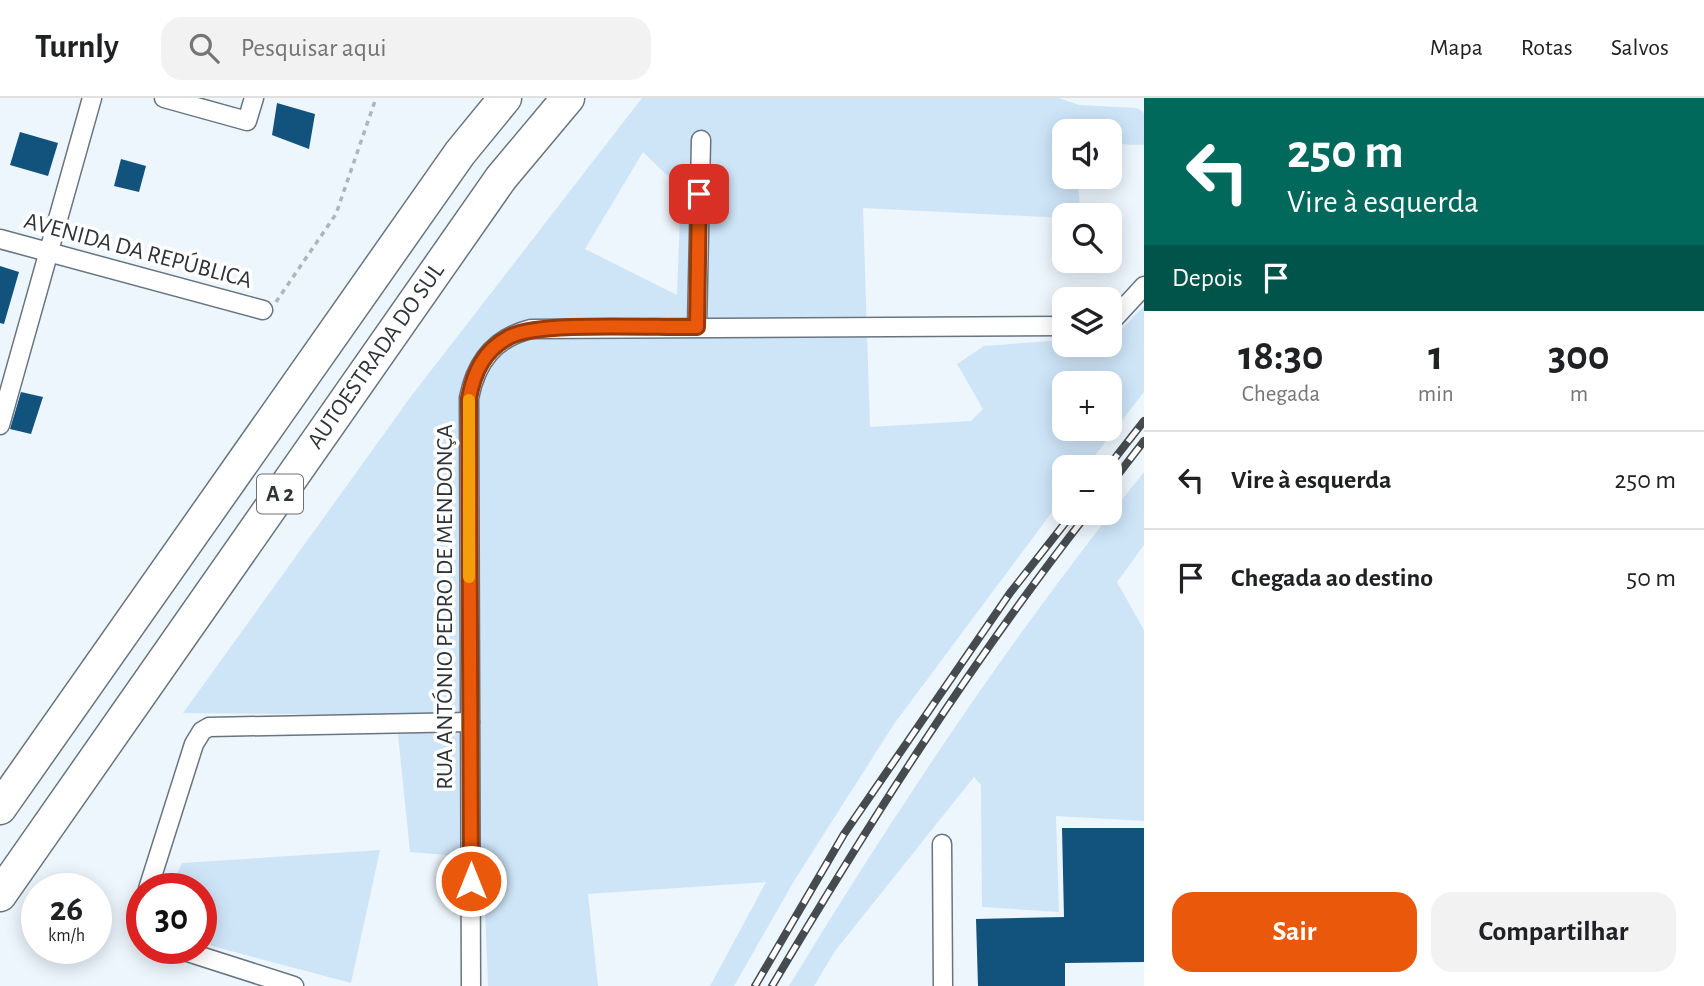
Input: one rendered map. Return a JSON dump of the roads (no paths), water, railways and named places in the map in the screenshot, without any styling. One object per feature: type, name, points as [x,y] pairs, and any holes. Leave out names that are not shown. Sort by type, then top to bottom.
[{"type":"highway","name":"AUTOESTRADA DO SUL","points":[[0,808],[460,153],[505,98]]},
{"type":"highway","name":"AUTOESTRADA DO SUL","points":[[0,895],[501,178],[568,98]]},
{"type":"street","points":[[0,425],[92,98]]},
{"type":"street","points":[[164,98],[247,121],[254,98]]},
{"type":"street","points":[[697,327],[701,140]]},
{"type":"street","name":"AVENIDA DA REPÚBLICA","points":[[0,239],[263,310]]},
{"type":"street","points":[[1122,310],[1144,286]]},
{"type":"street","name":"RUA ANTÓNIO PEDRO DE MENDONÇA","points":[[471,986],[469,398],[478,368],[499,343],[531,329],[1052,327]]},
{"type":"street","points":[[153,873],[194,744],[202,731],[209,727],[470,722]]},
{"type":"street","points":[[942,844],[943,986]]},
{"type":"street","points":[[217,962],[293,986]]},
{"type":"railway","points":[[1117,455],[1144,421]]},
{"type":"railway","points":[[1122,469],[1144,441]]},
{"type":"railway","points":[[755,986],[844,834],[1010,593],[1064,525]]},
{"type":"railway","points":[[772,986],[922,744],[1003,627],[1079,525]]}]
